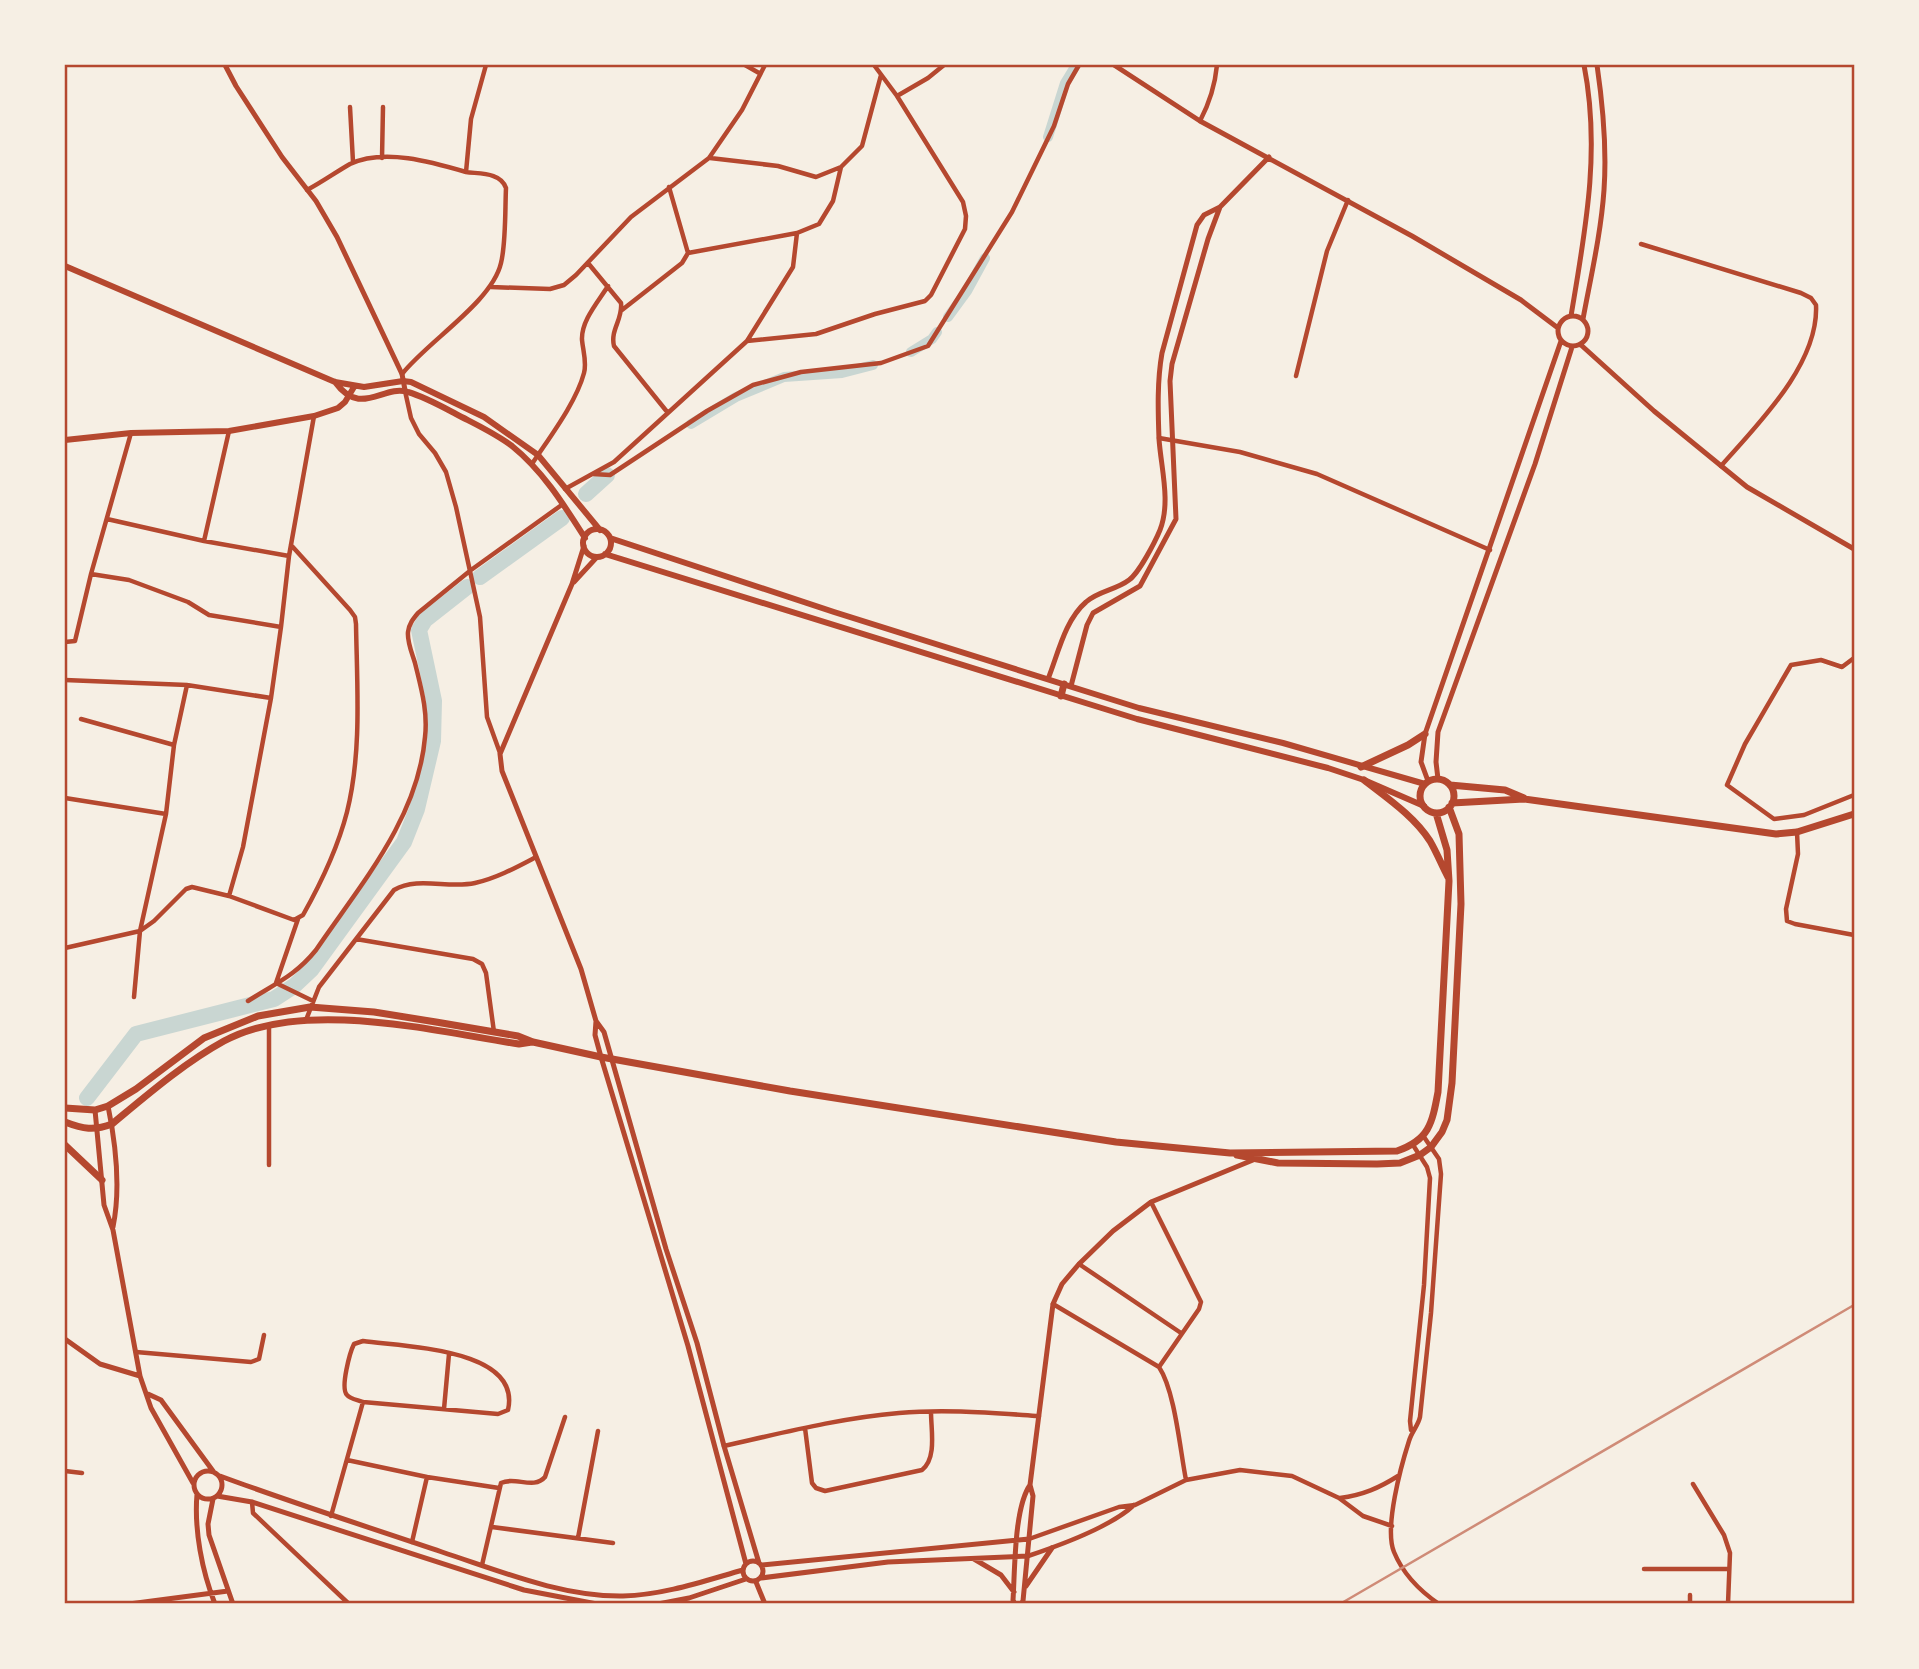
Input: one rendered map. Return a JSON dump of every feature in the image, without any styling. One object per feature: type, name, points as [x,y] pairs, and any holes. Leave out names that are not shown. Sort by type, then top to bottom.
[{"type":"highway","points":[[1060,696],[1068,685]]},
{"type":"highway","points":[[1361,767],[1425,734]]},
{"type":"highway","points":[[65,1108],[95,1110],[108,1106],[136,1089],[204,1038],[258,1016],[312,1004],[518,1036],[533,1042],[601,1057],[826,1097],[1116,1143],[1230,1153],[1397,1151],[1424,1137],[1434,1114],[1438,1092],[1449,881],[1447,850],[1436,813],[1424,806],[1420,793],[1426,783],[1438,779],[1450,785],[1505,790],[1524,799]]},
{"type":"highway","points":[[1364,780],[1416,824],[1430,841],[1449,881]]},
{"type":"highway","points":[[1230,1153],[1278,1163],[1400,1163],[1431,1147],[1442,1132],[1447,1120],[1452,1083],[1461,904],[1459,834],[1451,805],[1454,794],[1450,785]]},
{"type":"highway","points":[[1436,813],[1451,805],[1524,799],[1776,834],[1797,832],[1854,814]]},
{"type":"highway","points":[[65,1122],[86,1129],[98,1129],[112,1124],[224,1041],[269,1025],[306,1020],[353,1021],[519,1044],[533,1042]]},
{"type":"highway","points":[[65,1145],[102,1180]]},
{"type":"main road","points":[[65,266],[335,382],[355,387],[402,377],[436,393],[484,417],[538,455],[564,489],[610,538],[1139,708],[1283,743],[1361,767],[1426,783]]},
{"type":"main road","points":[[335,382],[349,396],[371,398],[405,390],[486,429],[511,445],[532,464],[563,503],[585,537]]},
{"type":"main road","points":[[65,440],[131,433],[229,430],[314,416],[338,408],[355,387]]},
{"type":"main road","points":[[600,530],[591,531],[585,537],[584,546],[588,554],[597,557],[605,554],[610,547],[610,538]]},
{"type":"main road","points":[[605,554],[1136,719],[1328,768],[1424,806]]},
{"type":"street","points":[[225,65],[276,148],[337,237],[402,377],[411,418],[446,472],[480,617],[487,717],[500,754],[502,771],[581,969],[596,1021],[604,1032],[666,1249],[705,1368],[724,1446],[764,1572],[759,1580],[765,1604]]},
{"type":"street","points":[[466,172],[471,119],[486,65]]},
{"type":"street","points":[[745,65],[760,73]]},
{"type":"street","points":[[491,287],[550,289],[564,285],[631,217],[709,158],[742,110],[765,65]]},
{"type":"street","points":[[747,341],[816,334],[925,301],[931,296],[965,229],[963,202],[897,96],[874,65]]},
{"type":"street","points":[[897,96],[929,78],[944,65]]},
{"type":"street","points":[[593,474],[610,475],[707,411],[753,385],[800,372],[881,363],[928,346],[1012,212],[1054,126],[1068,84],[1079,65]]},
{"type":"street","points":[[1114,65],[1200,121],[1348,200],[1521,300],[1558,328],[1561,341],[1425,734],[1421,762],[1426,783]]},
{"type":"street","points":[[1200,121],[1211,100],[1217,65]]},
{"type":"street","points":[[1570,316],[1588,212],[1592,171],[1584,65]]},
{"type":"street","points":[[1583,319],[1604,189],[1605,153],[1597,65]]},
{"type":"street","points":[[709,158],[778,166],[816,177],[841,167],[862,146],[881,75]]},
{"type":"street","points":[[350,107],[353,163]]},
{"type":"street","points":[[382,158],[383,107]]},
{"type":"street","points":[[1048,679],[1077,611],[1088,600],[1131,579],[1159,533],[1165,517],[1165,502],[1159,438],[1158,374],[1197,225],[1204,215],[1220,207],[1269,157]]},
{"type":"street","points":[[307,190],[353,163],[382,158],[406,158],[498,177],[504,181],[506,188],[502,263],[491,287],[424,350],[402,377]]},
{"type":"street","points":[[688,253],[797,233],[819,225],[834,201],[841,167]]},
{"type":"street","points":[[622,310],[682,263],[688,253],[669,187]]},
{"type":"street","points":[[1296,376],[1327,251],[1348,200]]},
{"type":"street","points":[[1068,685],[1093,613],[1140,586],[1173,528],[1177,507],[1171,364],[1220,207]]},
{"type":"street","points":[[564,489],[614,462],[747,341],[793,267],[797,233]]},
{"type":"street","points":[[1641,244],[1801,293],[1811,298],[1816,305],[1813,338],[1801,363],[1770,409],[1721,466]]},
{"type":"street","points":[[588,263],[621,303],[622,310],[612,338],[614,346],[668,413]]},
{"type":"street","points":[[532,464],[575,393],[584,373],[584,325],[608,286]]},
{"type":"street","points":[[1558,328],[1563,320],[1570,316],[1583,319],[1588,326],[1589,335],[1581,345],[1572,347],[1561,341]]},
{"type":"street","points":[[1581,345],[1654,411],[1747,487],[1854,550]]},
{"type":"street","points":[[1438,779],[1438,732],[1535,464],[1572,347]]},
{"type":"street","points":[[229,897],[243,847],[271,698],[289,556],[314,416]]},
{"type":"street","points":[[204,541],[229,430]]},
{"type":"street","points":[[65,642],[75,641],[131,433]]},
{"type":"street","points":[[1159,438],[1240,452],[1317,474],[1490,550]]},
{"type":"street","points":[[248,1001],[290,977],[316,950],[404,816],[418,778],[426,719],[408,630],[418,613],[471,570],[563,503]]},
{"type":"street","points":[[107,519],[204,541],[289,556]]},
{"type":"street","points":[[276,983],[298,919],[307,909],[326,868],[347,811],[354,764],[357,678],[355,617],[291,545]]},
{"type":"street","points":[[500,754],[572,584],[584,546]]},
{"type":"street","points":[[572,584],[597,557]]},
{"type":"street","points":[[91,574],[129,580],[188,601],[209,615],[281,627]]},
{"type":"street","points":[[1854,658],[1842,667],[1821,660],[1791,665],[1745,744],[1727,785],[1774,819],[1804,815],[1854,795]]},
{"type":"street","points":[[65,680],[187,685],[271,698]]},
{"type":"street","points":[[134,997],[140,931],[166,814],[174,745],[187,685]]},
{"type":"street","points":[[81,719],[174,745]]},
{"type":"street","points":[[65,798],[166,814]]},
{"type":"street","points":[[1797,832],[1798,854],[1786,909],[1787,921],[1854,935]]},
{"type":"street","points":[[306,1020],[319,987],[394,890],[404,884],[448,886],[475,883],[498,876],[536,857]]},
{"type":"street","points":[[65,948],[140,931],[155,921],[186,889],[198,887],[298,919]]},
{"type":"street","points":[[356,939],[473,959],[482,964],[494,1032]]},
{"type":"street","points":[[276,983],[312,1004]]},
{"type":"street","points":[[596,1021],[595,1035],[688,1346],[746,1579]]},
{"type":"street","points":[[268,1165],[269,1025]]},
{"type":"street","points":[[108,1106],[118,1201],[113,1230]]},
{"type":"street","points":[[95,1110],[104,1205],[113,1230],[140,1376],[151,1408],[194,1483],[197,1494],[196,1522],[215,1604]]},
{"type":"street","points":[[1424,1137],[1439,1159],[1441,1174],[1437,1241],[1420,1417],[1412,1431],[1398,1476],[1392,1526],[1393,1550],[1419,1591],[1439,1604]]},
{"type":"street","points":[[1412,1431],[1410,1422],[1424,1285],[1430,1178],[1413,1145]]},
{"type":"street","points":[[1021,1604],[1033,1496],[1030,1485],[1053,1304],[1062,1284],[1113,1231],[1151,1202],[1253,1159],[1258,1151]]},
{"type":"street","points":[[1151,1202],[1201,1302],[1199,1309],[1159,1367]]},
{"type":"street","points":[[1079,1264],[1181,1333]]},
{"type":"street","points":[[1053,1304],[1159,1367],[1167,1385],[1186,1480]]},
{"type":"street","points":[[135,1352],[251,1362],[259,1359],[264,1335]]},
{"type":"street","points":[[65,1339],[100,1364],[140,1376]]},
{"type":"street","points":[[363,1341],[473,1359],[490,1367],[505,1379],[510,1391],[508,1410],[498,1414],[363,1402],[349,1398],[345,1394],[344,1386],[350,1351],[354,1344],[363,1341]]},
{"type":"street","points":[[444,1409],[449,1354]]},
{"type":"street","points":[[148,1394],[161,1400],[219,1476],[331,1516],[532,1581],[579,1591],[622,1596],[660,1592],[745,1567],[753,1561],[761,1564],[1029,1539],[1119,1507],[1135,1504],[1186,1480],[1240,1470],[1292,1476],[1339,1498],[1363,1516],[1392,1526]]},
{"type":"street","points":[[331,1516],[363,1402]]},
{"type":"street","points":[[724,1446],[805,1428],[898,1413],[962,1410],[1039,1416]]},
{"type":"street","points":[[805,1428],[812,1483],[816,1488],[825,1491],[922,1470],[929,1465],[931,1412]]},
{"type":"street","points":[[482,1565],[499,1488],[504,1480],[537,1483],[542,1481],[565,1417]]},
{"type":"street","points":[[578,1538],[598,1431]]},
{"type":"street","points":[[347,1460],[427,1477],[499,1488]]},
{"type":"street","points":[[65,1471],[82,1474]]},
{"type":"street","points":[[194,1483],[200,1473],[213,1471]]},
{"type":"street","points":[[219,1476],[222,1489],[215,1497],[208,1524],[230,1604]]},
{"type":"street","points":[[1339,1498],[1380,1488],[1398,1476]]},
{"type":"street","points":[[412,1542],[427,1477]]},
{"type":"street","points":[[1693,1484],[1724,1535],[1730,1553],[1728,1604]]},
{"type":"street","points":[[1015,1604],[1017,1540],[1023,1495],[1030,1485]]},
{"type":"street","points":[[197,1494],[204,1499],[215,1497],[252,1502],[524,1590],[597,1604]]},
{"type":"street","points":[[252,1502],[253,1513],[349,1604]]},
{"type":"street","points":[[658,1604],[689,1598],[746,1579],[759,1580],[888,1562],[1028,1556],[1052,1548],[1124,1514],[1135,1504]]},
{"type":"street","points":[[492,1527],[612,1543]]},
{"type":"street","points":[[1024,1590],[1052,1548]]},
{"type":"street","points":[[971,1558],[1001,1575],[1014,1592]]},
{"type":"street","points":[[1644,1569],[1729,1569]]},
{"type":"street","points":[[129,1604],[228,1591]]},
{"type":"street","points":[[1690,1595],[1690,1604]]},
{"type":"waterway","points":[[1048,137],[1065,83],[1076,65]]},
{"type":"waterway","points":[[948,317],[967,291],[985,258]]},
{"type":"waterway","points":[[911,352],[932,339],[937,332]]},
{"type":"waterway","points":[[691,424],[736,397],[784,377],[842,373],[873,365]]},
{"type":"waterway","points":[[586,494],[607,475]]},
{"type":"waterway","points":[[480,577],[562,518]]},
{"type":"waterway","points":[[87,1098],[136,1034],[274,999],[294,986],[311,970],[404,842],[417,809],[433,741],[434,701],[419,630],[425,620],[467,587]]},
{"type":"railway","points":[[1340,1604],[1854,1305]]}]
